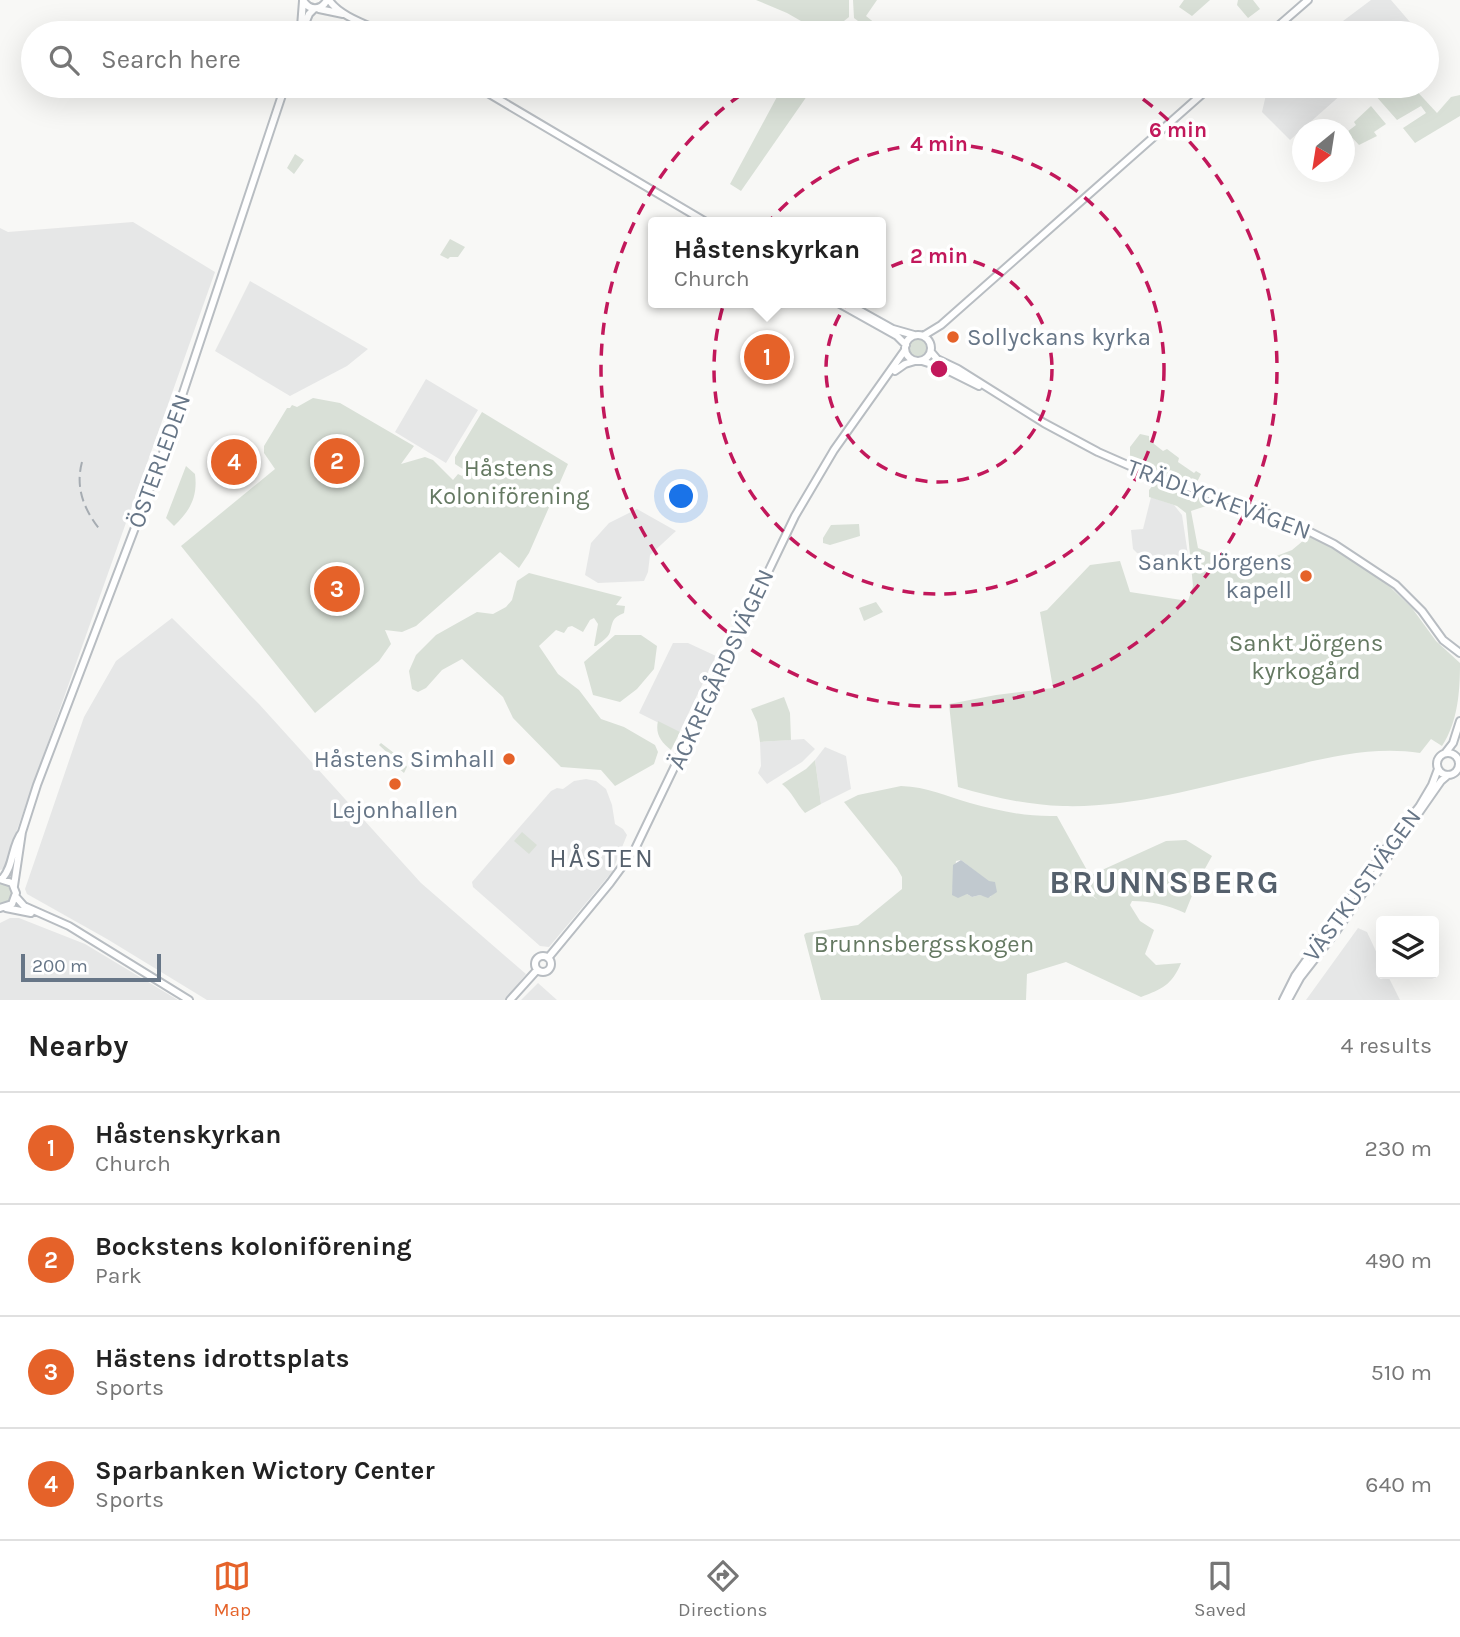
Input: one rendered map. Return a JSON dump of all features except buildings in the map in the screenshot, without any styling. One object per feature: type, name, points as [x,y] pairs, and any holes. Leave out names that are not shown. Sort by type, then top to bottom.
[{"type":"street","points":[[303,0],[307,6],[348,15]]},
{"type":"street","points":[[302,21],[303,0]]},
{"type":"street","points":[[306,21],[309,14],[328,0],[360,21]]},
{"type":"street","points":[[1284,21],[1308,0]]},
{"type":"street","name":"ÖSTERLEDEN","points":[[16,897],[22,832],[50,746],[160,462],[281,98]]},
{"type":"street","points":[[496,98],[698,217]]},
{"type":"street","points":[[923,336],[941,325],[1196,98]]},
{"type":"street","points":[[847,308],[897,336],[910,358],[918,361],[928,357],[941,325]]},
{"type":"street","points":[[854,308],[887,327],[923,336],[929,340],[931,350]]},
{"type":"street","points":[[905,348],[914,335]]},
{"type":"street","name":"ÄCKREGÅRDSVÄGEN","points":[[548,958],[611,883],[635,849],[795,516],[844,435],[888,377],[905,348]]},
{"type":"street","name":"TRÄDLYCKEVÄGEN","points":[[931,350],[937,359],[958,369],[989,391]]},
{"type":"street","name":"ÄCKREGÅRDSVÄGEN","points":[[888,377],[902,365],[918,361]]},
{"type":"street","name":"TRÄDLYCKEVÄGEN","points":[[918,361],[941,367],[1072,439],[1128,466],[1301,526],[1385,577],[1412,600],[1434,627],[1460,650]]},
{"type":"street","points":[[1460,721],[1453,743],[1438,759],[1438,769],[1448,775],[1457,770],[1460,757]]},
{"type":"street","points":[[1446,752],[1455,755],[1459,764]]},
{"type":"street","name":"VÄSTKUSTVÄGEN","points":[[1285,1000],[1295,976],[1419,807],[1438,769]]},
{"type":"street","name":"VÄSTKUSTVÄGEN","points":[[1285,1000],[1441,781],[1448,775]]},
{"type":"street","name":"ÖSTERLEDEN","points":[[1,879],[7,873],[17,838],[22,832]]},
{"type":"street","points":[[1,879],[15,886]]},
{"type":"street","points":[[3,908],[12,904],[16,897],[24,906],[75,931]]},
{"type":"street","points":[[3,908],[39,916],[75,931],[189,1000]]},
{"type":"street","name":"ÄCKREGÅRDSVÄGEN","points":[[538,958],[548,958],[551,964],[549,970],[537,970],[535,964],[538,958]]},
{"type":"street","name":"ÄCKREGÅRDSVÄGEN","points":[[510,1000],[537,970]]},
{"type":"shaded area","points":[[1371,0],[1391,0],[1409,21],[1343,21]]},
{"type":"shaded area","points":[[1265,98],[1337,98],[1314,119],[1292,119],[1290,140],[1262,112]]},
{"type":"shaded area","points":[[133,222],[215,272],[13,841],[7,868],[0,870],[0,228],[8,232]]},
{"type":"shaded area","points":[[250,281],[368,349],[347,366],[290,396],[215,351]]},
{"type":"shaded area","points":[[426,379],[478,410],[446,463],[395,432]]},
{"type":"shaded area","points":[[1151,497],[1174,505],[1182,515],[1188,555],[1168,558],[1137,553],[1133,549],[1131,530],[1143,529]]},
{"type":"shaded area","points":[[637,509],[676,531],[650,555],[644,581],[598,583],[585,575],[591,543],[609,523]]},
{"type":"shaded area","points":[[172,618],[259,704],[421,883],[526,974],[505,1000],[207,1000],[27,894],[25,889],[84,717],[116,661]]},
{"type":"shaded area","points":[[673,643],[688,643],[716,656],[679,733],[639,713]]},
{"type":"shaded area","points":[[804,739],[815,749],[802,762],[767,784],[758,773],[761,766],[760,742]]},
{"type":"shaded area","points":[[825,747],[846,756],[851,789],[821,804],[815,760]]},
{"type":"shaded area","points":[[586,779],[596,781],[606,789],[615,824],[627,835],[612,872],[549,947],[540,946],[473,887],[472,882],[551,791]]},
{"type":"shaded area","points":[[961,860],[989,881],[995,882],[997,892],[988,898],[967,894],[958,898],[952,895],[953,865]]},
{"type":"shaded area","points":[[10,918],[19,918],[85,944],[178,1000],[0,1000],[0,923]]},
{"type":"shaded area","points":[[1358,928],[1367,932],[1376,951],[1376,979],[1390,979],[1400,1000],[1306,1000]]},
{"type":"shaded area","points":[[538,983],[557,1000],[521,1000]]},
{"type":"green space","points":[[756,0],[849,0],[849,17],[844,21],[801,21]]},
{"type":"green space","points":[[853,0],[877,0],[866,16],[872,21],[858,21],[854,18]]},
{"type":"green space","points":[[1184,0],[1210,0],[1192,16],[1179,7]]},
{"type":"green space","points":[[1238,0],[1253,0],[1260,9],[1248,18],[1237,5]]},
{"type":"green space","points":[[1460,95],[1460,116],[1415,143],[1403,128],[1426,113],[1421,106],[1397,120],[1378,98],[1423,98],[1437,113],[1451,97]]},
{"type":"green space","points":[[776,98],[806,98],[741,191],[730,184]]},
{"type":"green space","points":[[1371,106],[1386,124],[1374,132],[1377,136],[1359,145],[1355,141],[1355,121]]},
{"type":"green space","points":[[295,154],[304,160],[294,174],[287,168]]},
{"type":"green space","points":[[450,239],[465,247],[458,257],[448,259],[440,255]]},
{"type":"green space","points":[[918,338],[925,341],[928,348],[925,355],[918,358],[911,355],[908,348],[911,341]]},
{"type":"green space","name":"Håstens Koloniförening","points":[[313,398],[340,403],[414,446],[401,464],[425,457],[433,460],[453,480],[466,471],[455,464],[455,457],[482,412],[568,464],[529,553],[519,568],[500,552],[416,626],[402,632],[385,630],[391,644],[379,661],[315,713],[181,546],[275,469],[264,453],[264,446],[287,408],[292,405],[297,407]]},
{"type":"green space","points":[[1140,434],[1149,436],[1149,440],[1163,451],[1167,449],[1179,458],[1178,462],[1194,473],[1196,471],[1201,474],[1195,486],[1136,463],[1130,458],[1130,447]]},
{"type":"green space","points":[[186,466],[195,474],[194,497],[174,526],[166,518]]},
{"type":"green space","name":"Sankt Jörgens kyrkogård","points":[[1154,484],[1162,484],[1172,491],[1211,500],[1212,504],[1191,511],[1198,548],[1248,567],[1292,550],[1310,535],[1354,561],[1390,587],[1412,608],[1436,641],[1460,663],[1455,717],[1442,746],[1431,739],[1420,753],[1380,751],[1341,756],[1189,791],[1113,804],[1036,804],[958,787],[949,704],[1053,688],[1040,612],[1047,610],[1090,565],[1120,561],[1130,592],[1188,601],[1193,586],[1186,513],[1177,506],[1149,497],[1149,490]]},
{"type":"green space","points":[[859,524],[860,536],[830,545],[823,543],[831,525]]},
{"type":"green space","points":[[529,573],[622,597],[616,605],[625,606],[624,613],[615,618],[608,636],[596,646],[598,624],[594,618],[583,632],[572,626],[564,633],[556,630],[539,646],[558,674],[579,690],[601,719],[624,727],[655,745],[658,752],[654,764],[615,786],[601,770],[561,767],[513,718],[503,697],[462,659],[442,670],[426,688],[418,692],[412,689],[409,671],[416,655],[436,635],[477,612],[493,614],[506,607],[512,600],[517,581]]},
{"type":"green space","points":[[876,602],[883,612],[864,621],[859,608]]},
{"type":"green space","points":[[615,635],[641,635],[657,646],[654,669],[637,689],[620,702],[593,695],[584,662]]},
{"type":"green space","points":[[784,697],[790,713],[791,740],[760,742],[757,722],[751,709]]},
{"type":"green space","points":[[658,721],[680,732],[671,750],[660,737],[657,730]]},
{"type":"green space","points":[[381,743],[403,760],[407,767],[404,773],[379,745]]},
{"type":"green space","points":[[815,760],[821,804],[805,813],[782,784]]},
{"type":"green space","name":"Brunnsbergsskogen","points":[[901,786],[911,787],[1002,811],[1057,816],[1088,872],[1074,881],[1071,887],[1098,900],[1083,887],[1080,880],[1166,841],[1186,840],[1212,856],[1185,913],[1152,903],[1132,901],[1130,905],[1140,921],[1154,930],[1145,954],[1156,965],[1181,963],[1178,970],[1166,985],[1141,997],[1066,962],[1027,974],[1026,1000],[821,1000],[804,935],[858,925],[902,889],[902,877],[897,868],[844,802],[858,795]],"holes":[[[961,860],[989,882],[994,882],[994,893],[990,897],[952,895],[956,861]]]},
{"type":"green space","points":[[522,832],[537,845],[529,854],[514,841]]},
{"type":"green space","points":[[0,881],[13,888],[13,896],[9,903],[0,905]]},
{"type":"railway","points":[[82,462],[82,498],[101,531]]},
{"type":"place","name":"Sollyckans kyrka","points":[[953,337]]},
{"type":"place","name":"Håstenskyrkan","points":[[767,357]]},
{"type":"place","name":"Bockstens koloniförening","points":[[337,461]]},
{"type":"place","name":"Sparbanken Wictory Center","points":[[234,462]]},
{"type":"place","name":"Sankt Jörgens kapell","points":[[1306,576]]},
{"type":"place","name":"Hästens idrottsplats","points":[[337,589]]},
{"type":"place","name":"Håstens Simhall","points":[[509,759]]},
{"type":"place","name":"Lejonhallen","points":[[395,784]]},
{"type":"district","name":"HÅSTEN","points":[[602,858]]},
{"type":"district","name":"BRUNNSBERG","points":[[1165,882]]}]
